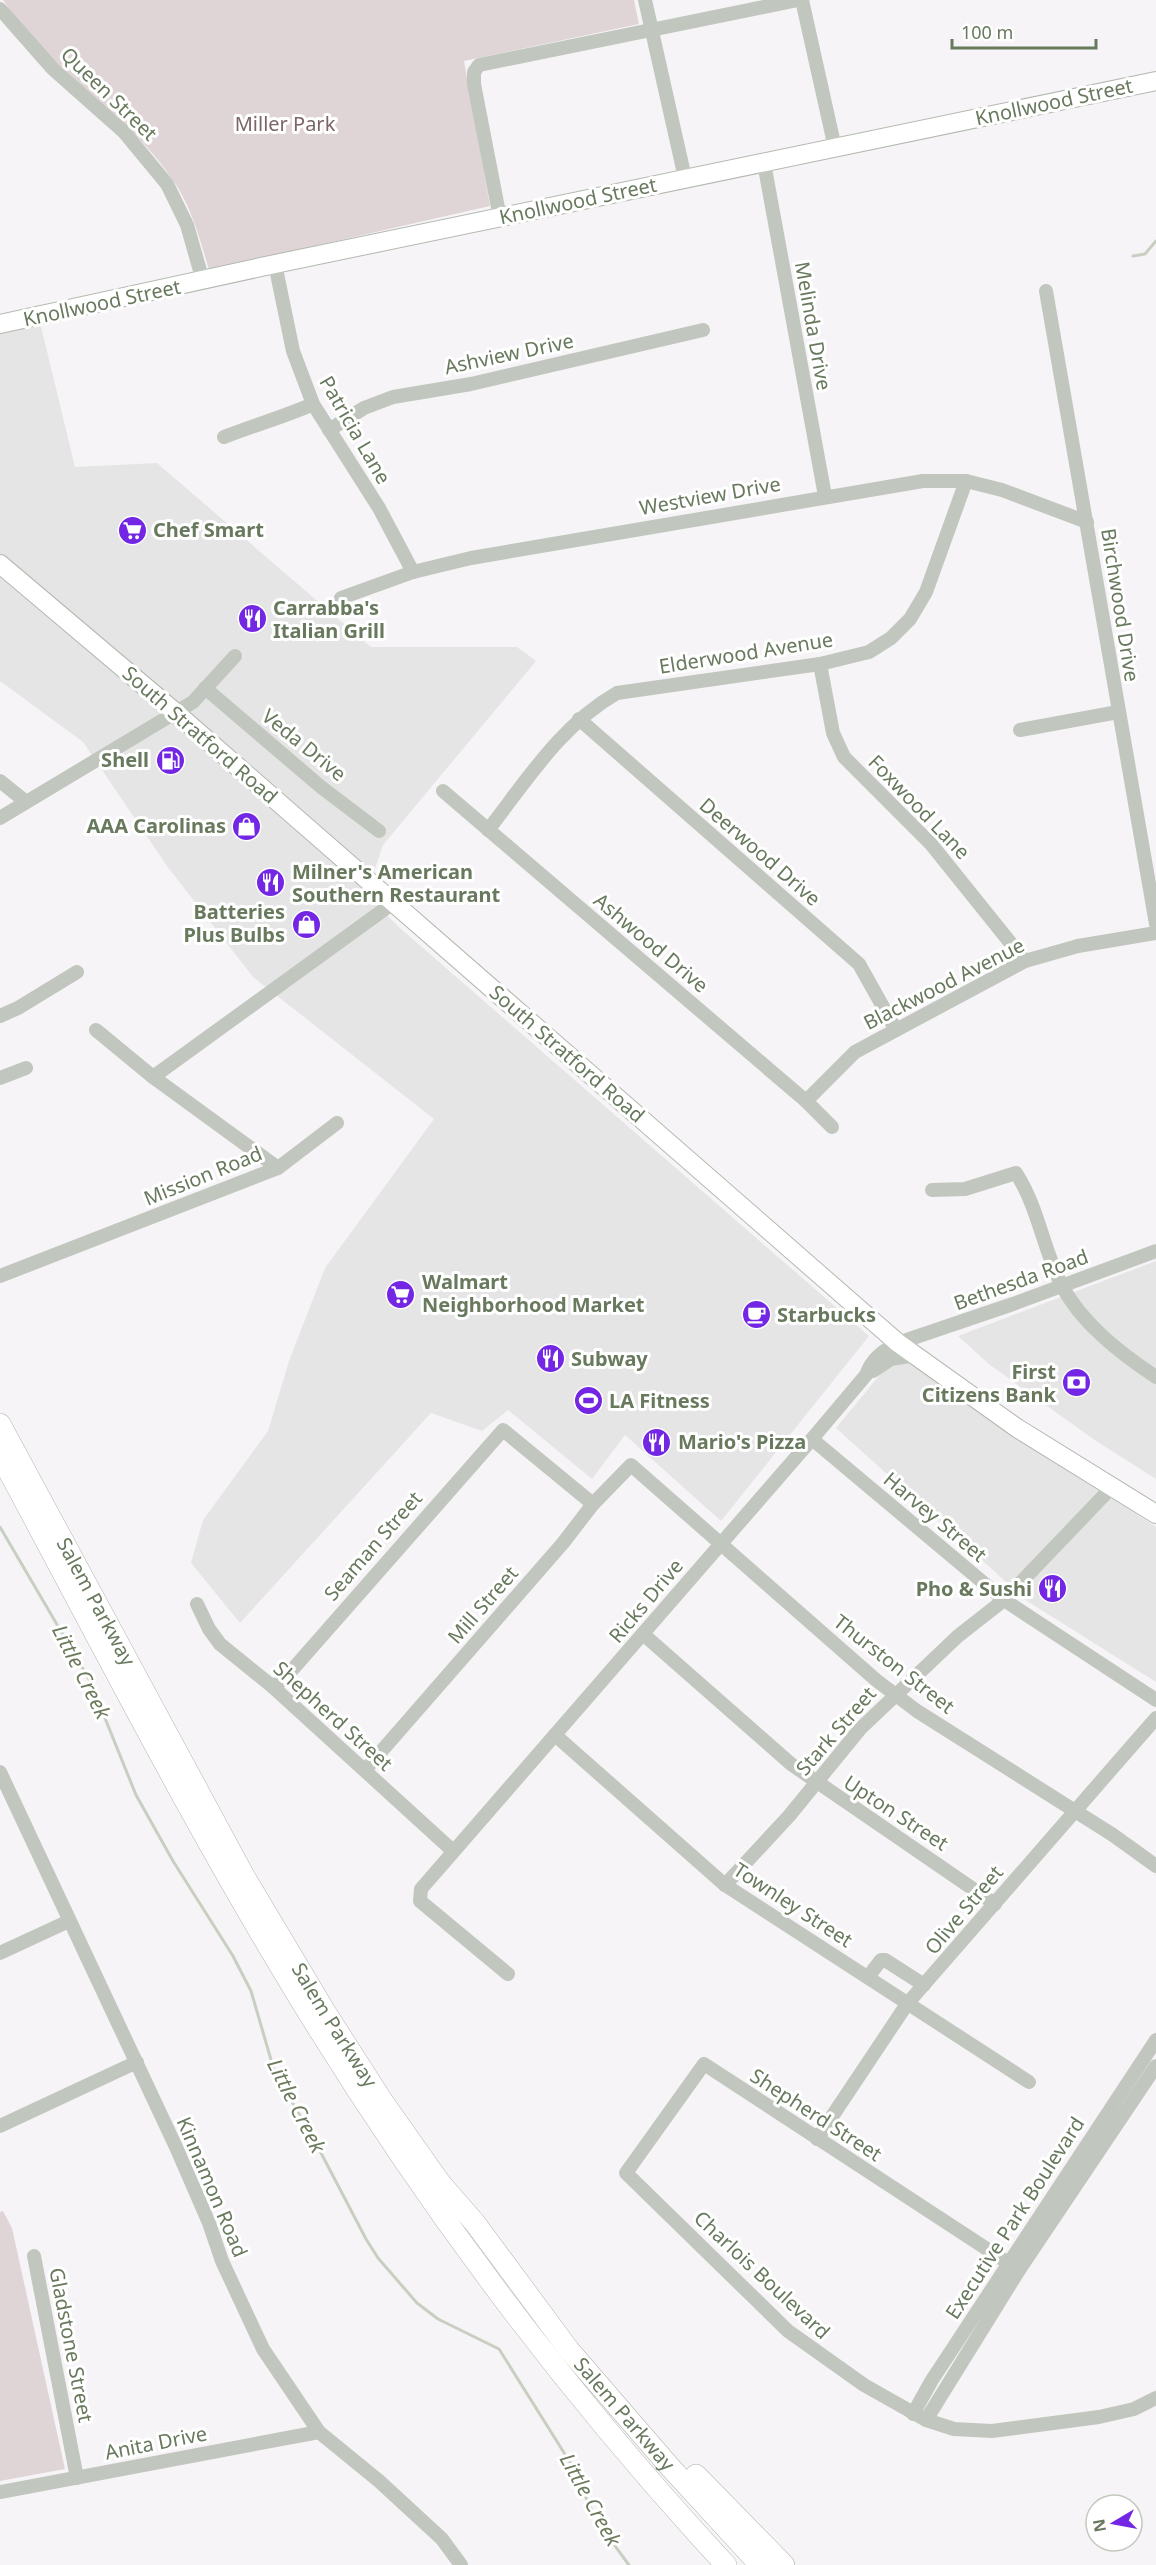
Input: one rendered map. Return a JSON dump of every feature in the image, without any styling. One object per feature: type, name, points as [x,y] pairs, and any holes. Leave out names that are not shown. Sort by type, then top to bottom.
[{"type":"highway","name":"Salem Parkway","points":[[0,1424],[228,1848],[324,2010],[441,2184],[475,2223],[569,2350],[610,2399],[760,2565]]},
{"type":"highway","name":"Salem Parkway","points":[[0,1455],[205,1836],[262,1937],[339,2062],[457,2237],[560,2370],[666,2498],[726,2565]]},
{"type":"highway","points":[[610,2399],[642,2419],[784,2565]]},
{"type":"highway","points":[[666,2498],[674,2519],[711,2565]]},
{"type":"main road","name":"Knollwood Street","points":[[0,324],[275,264],[1156,81]]},
{"type":"main road","name":"South Stratford Road","points":[[0,564],[174,712],[898,1343],[1017,1428],[1156,1514]]},
{"type":"street","points":[[645,0],[685,178]]},
{"type":"street","points":[[500,218],[474,84],[474,72],[479,65],[800,0],[835,148]]},
{"type":"street","name":"Queen Street","points":[[0,9],[53,69],[124,132],[167,184],[187,225],[203,281]]},
{"type":"street","name":"Melinda Drive","points":[[764,163],[825,496]]},
{"type":"street","name":"Patricia Lane","points":[[275,264],[293,351],[313,404],[364,483],[413,572]]},
{"type":"street","name":"Birchwood Drive","points":[[1046,291],[1156,924]]},
{"type":"street","name":"Ashview Drive","points":[[329,430],[364,408],[393,397],[471,384],[703,330]]},
{"type":"street","points":[[224,437],[255,424],[287,416],[313,404]]},
{"type":"street","name":"Westview Drive","points":[[341,598],[413,572],[471,558],[923,481],[966,481],[1002,490],[1087,522]]},
{"type":"street","name":"Elderwood Avenue","points":[[488,830],[567,729],[617,693],[820,664],[869,652],[891,638],[910,619],[926,592],[966,481]]},
{"type":"street","points":[[0,818],[193,702],[235,656]]},
{"type":"street","name":"Foxwood Lane","points":[[820,664],[833,733],[844,757],[931,844],[1025,961]]},
{"type":"street","name":"Veda Drive","points":[[205,688],[321,787],[379,831]]},
{"type":"street","points":[[1020,730],[1118,712]]},
{"type":"street","name":"Deerwood Drive","points":[[579,719],[859,964],[896,1029]]},
{"type":"street","points":[[0,781],[26,802]]},
{"type":"street","name":"Ashwood Drive","points":[[443,791],[806,1101],[832,1127]]},
{"type":"street","points":[[153,1077],[393,903]]},
{"type":"street","name":"Blackwood Avenue","points":[[806,1101],[855,1052],[1025,961],[1078,946],[1156,933]]},
{"type":"street","points":[[0,1016],[18,1008],[77,972]]},
{"type":"street","name":"Mission Road","points":[[96,1030],[153,1077],[278,1168]]},
{"type":"street","points":[[0,1078],[26,1068]]},
{"type":"street","points":[[278,1168],[337,1123]]},
{"type":"street","name":"Mission Road","points":[[0,1276],[278,1168]]},
{"type":"street","points":[[932,1190],[965,1189],[1016,1173],[1027,1190],[1062,1284],[1087,1319],[1115,1348],[1156,1377]]},
{"type":"street","name":"Bethesda Road","points":[[898,1343],[927,1335],[1156,1251]]},
{"type":"street","name":"Ricks Drive","points":[[866,1375],[870,1364],[883,1351],[898,1343]]},
{"type":"street","name":"Ricks Drive","points":[[508,1974],[420,1901],[421,1889],[866,1375],[891,1359],[916,1356]]},
{"type":"street","name":"Seaman Street","points":[[273,1688],[285,1678],[503,1430],[593,1504]]},
{"type":"street","name":"Harvey Street","points":[[812,1439],[1004,1600],[1156,1700]]},
{"type":"street","name":"Mill Street","points":[[365,1770],[564,1543],[593,1504],[631,1465]]},
{"type":"street","name":"Thurston Street","points":[[631,1465],[876,1680],[917,1711],[1075,1811],[1156,1866]]},
{"type":"street","name":"Stark Street","points":[[725,1885],[816,1783],[860,1729],[958,1636],[1004,1600],[1113,1487]]},
{"type":"street","name":"Shepherd Street","points":[[197,1604],[209,1629],[220,1644],[273,1688],[453,1851]]},
{"type":"street","name":"Upton Street","points":[[643,1634],[767,1745],[816,1783],[995,1904]]},
{"type":"street","name":"Olive Street","points":[[817,2139],[907,2004],[1156,1718]]},
{"type":"street","name":"Townley Street","points":[[555,1735],[725,1885],[1029,2082]]},
{"type":"street","name":"Kinnamon Road","points":[[0,1772],[137,2062],[205,2212],[222,2261],[249,2320],[281,2378],[319,2432],[379,2481],[442,2539],[461,2565]]},
{"type":"street","points":[[0,1953],[69,1921]]},
{"type":"street","points":[[868,1977],[881,1960],[885,1960],[924,1985]]},
{"type":"street","name":"Executive Park Boulevard","points":[[919,2417],[1155,2045]]},
{"type":"street","points":[[0,2126],[137,2062]]},
{"type":"street","name":"Shepherd Street","points":[[626,2173],[704,2064],[1014,2266]]},
{"type":"street","name":"Executive Park Boulevard","points":[[1014,2266],[1156,2066]]},
{"type":"street","name":"Charlois Boulevard","points":[[626,2173],[788,2331],[837,2368],[919,2417],[954,2429],[992,2431],[1099,2417],[1134,2409],[1156,2398]]},
{"type":"street","name":"Gladstone Street","points":[[34,2256],[77,2478]]},
{"type":"street","name":"Anita Drive","points":[[0,2492],[319,2432]]},
{"type":"shaded area","points":[[40,322],[75,467],[157,463],[371,647],[517,647],[536,661],[383,845],[366,895],[400,928],[869,1336],[721,1521],[625,1435],[592,1479],[508,1410],[482,1431],[431,1413],[240,1623],[191,1563],[203,1520],[268,1431],[289,1361],[325,1268],[434,1119],[253,977],[167,866],[83,742],[0,681],[0,330]]},
{"type":"shaded area","points":[[1156,1261],[1156,1479],[1096,1441],[990,1365],[958,1336]]},
{"type":"shaded area","points":[[897,1354],[1156,1527],[1156,1682],[1027,1601],[836,1428]]},
{"type":"green space","name":"Miller Park","points":[[3,0],[634,0],[639,24],[464,61],[490,206],[209,270],[188,207],[166,170],[123,123],[44,50]]},
{"type":"green space","points":[[3,2211],[12,2228],[65,2469],[0,2481],[0,2212]]},
{"type":"waterway","points":[[1133,256],[1145,254],[1156,241]]},
{"type":"waterway","name":"Little Creek","points":[[0,1527],[90,1681],[136,1795],[173,1861],[233,1956],[251,1991],[274,2070],[366,2239],[378,2258],[417,2303],[438,2319],[499,2349],[578,2475],[599,2522],[629,2565]]},
{"type":"place","name":"Chef Smart","points":[[132,530]]},
{"type":"place","name":"Carrabba's Italian Grill","points":[[252,619]]},
{"type":"place","name":"Shell","points":[[170,760]]},
{"type":"place","name":"AAA Carolinas","points":[[247,826]]},
{"type":"place","name":"Milner's American Southern Restaurant","points":[[271,883]]},
{"type":"place","name":"Batteries Plus Bulbs","points":[[306,924]]},
{"type":"place","name":"Walmart Neighborhood Market","points":[[401,1294]]},
{"type":"place","name":"Starbucks","points":[[756,1315]]},
{"type":"place","name":"Subway","points":[[550,1359]]},
{"type":"place","name":"First Citizens Bank","points":[[1077,1383]]},
{"type":"place","name":"LA Fitness","points":[[588,1401]]},
{"type":"place","name":"Mario's Pizza","points":[[657,1442]]},
{"type":"place","name":"Pho & Sushi","points":[[1053,1589]]}]
